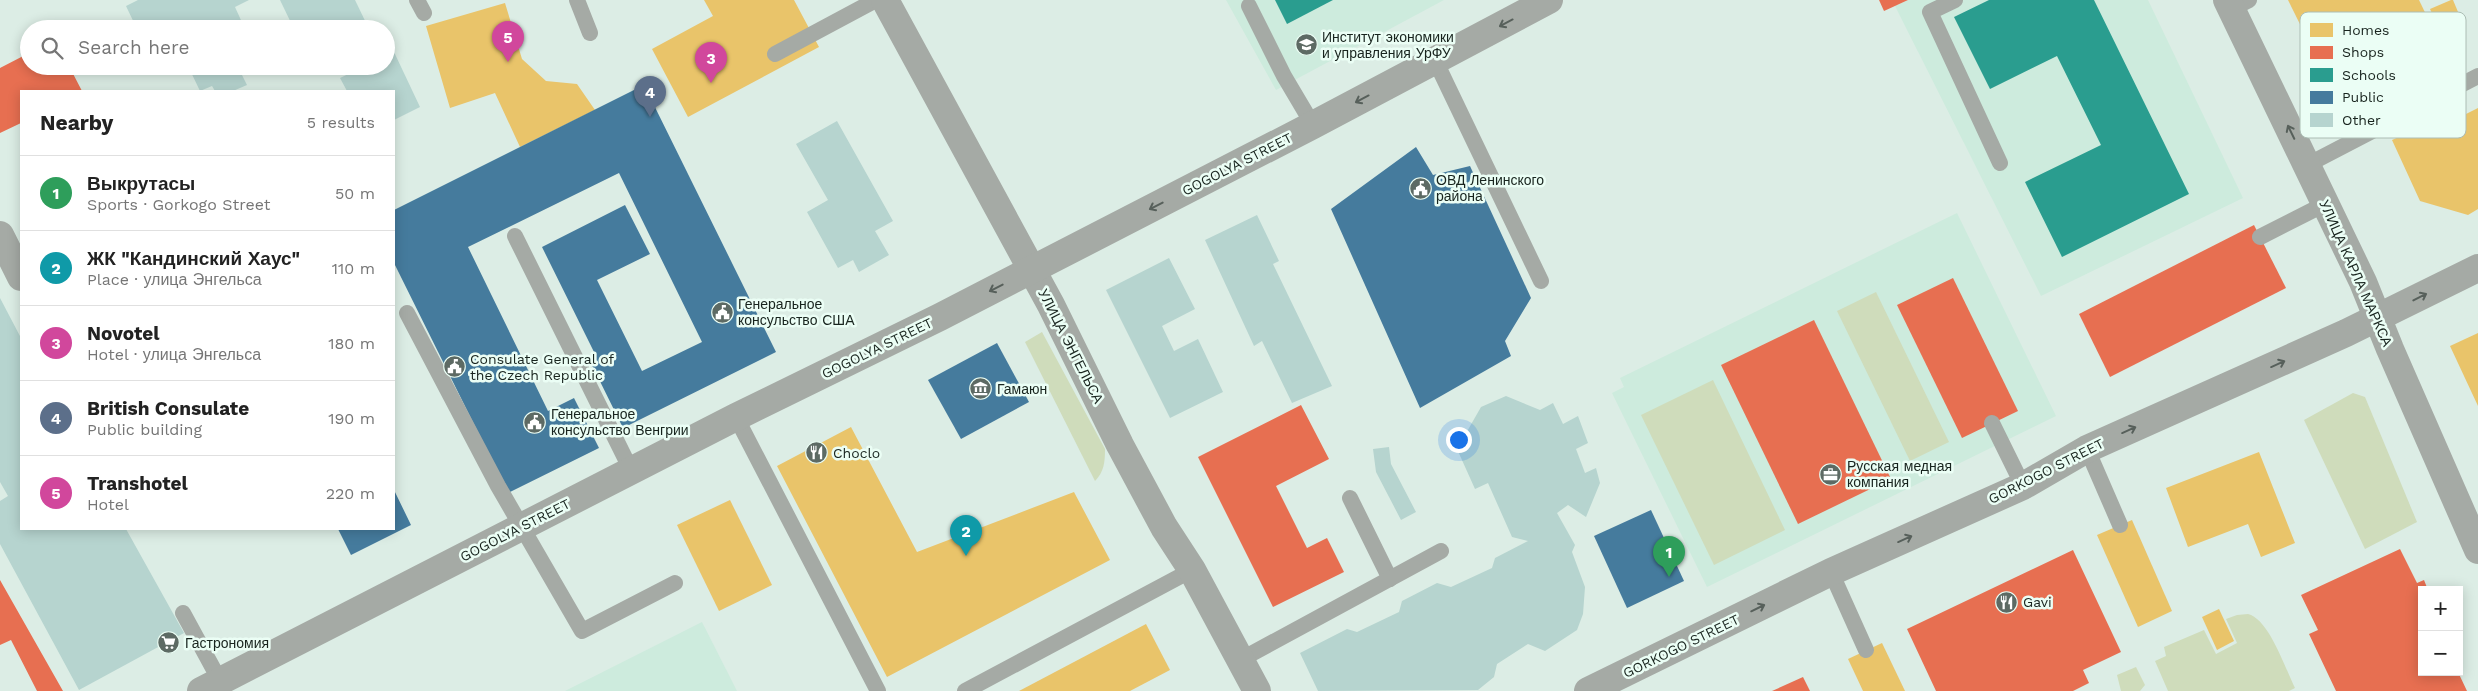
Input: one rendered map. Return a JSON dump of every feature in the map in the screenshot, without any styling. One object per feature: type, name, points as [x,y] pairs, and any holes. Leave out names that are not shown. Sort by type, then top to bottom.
[{"type":"street","name":"УЛИЦА ЭНГЕЛЬСА","points":[[885,0],[1032,270],[1124,454],[1164,527],[1192,570],[1257,691]]},
{"type":"street","name":"GOGOLYA STREET","points":[[211,686],[736,417],[1032,270],[1314,125],[1549,0]]},
{"type":"street","name":"УЛИЦА КАРЛА МАРКСА","points":[[2235,3],[2307,165],[2363,282],[2377,319],[2471,516],[2478,550]]},
{"type":"street","points":[[0,235],[20,275]]},
{"type":"street","name":"GORKOGO STREET","points":[[1588,691],[1831,572],[2023,486],[2087,449],[2377,319],[2478,268]]},
{"type":"lane","points":[[577,0],[590,32]]},
{"type":"lane","points":[[775,54],[876,0]]},
{"type":"lane","points":[[1955,0],[1930,12],[2000,163]]},
{"type":"lane","points":[[1249,6],[1284,76],[1314,125]]},
{"type":"lane","points":[[1434,60],[1541,281]]},
{"type":"lane","points":[[2466,82],[2478,76]]},
{"type":"lane","points":[[2307,165],[2359,138]]},
{"type":"lane","points":[[2260,237],[2326,204]]},
{"type":"lane","points":[[515,236],[632,470]]},
{"type":"lane","points":[[407,313],[498,486],[582,631],[675,583]]},
{"type":"lane","points":[[736,417],[878,691]]},
{"type":"lane","points":[[1992,423],[2023,486]]},
{"type":"lane","points":[[2087,449],[2120,525]]},
{"type":"lane","points":[[1350,498],[1390,579]]},
{"type":"lane","points":[[1240,660],[1440,551]]},
{"type":"lane","points":[[966,691],[1192,570]]},
{"type":"lane","points":[[1831,572],[1866,650]]},
{"type":"lane","points":[[183,613],[211,686]]},
{"type":"shaded area","name":"Институт экономики и управления УрФУ","points":[[1226,0],[1444,0],[1276,90]]},
{"type":"shaded area","points":[[1908,0],[2148,0],[2243,198],[2041,296],[1895,6]]},
{"type":"shaded area","name":"Русская медная компания","points":[[1957,213],[2056,416],[1707,587],[1612,393],[1624,387],[1620,378]]},
{"type":"shaded area","points":[[1876,292],[1949,442],[1910,461],[1837,311]]},
{"type":"shaded area","points":[[1042,332],[1105,449],[1103,467],[1095,481],[1025,342]]},
{"type":"shaded area","points":[[1713,380],[1785,530],[1714,565],[1641,415]]},
{"type":"shaded area","points":[[2353,393],[2365,397],[2417,522],[2365,549],[2304,420]]},
{"type":"shaded area","points":[[2248,614],[2256,618],[2263,625],[2276,645],[2295,688],[2289,691],[2168,691],[2155,661],[2166,656],[2164,647],[2204,630],[2216,654],[2237,643],[2226,619]]},
{"type":"shaded area","points":[[702,622],[737,691],[565,691]]},
{"type":"shaded area","points":[[2136,667],[2145,685],[2140,691],[2121,691],[2117,675]]},
{"type":"building: Homes","points":[[704,0],[794,0],[819,47],[688,117],[652,49],[713,16]]},
{"type":"building: Homes","points":[[2288,0],[2419,0],[2425,12],[2300,12],[2300,24]]},
{"type":"building: Homes","points":[[2453,0],[2458,12],[2431,12],[2430,9]]},
{"type":"building: Homes","points":[[505,3],[522,59],[546,81],[577,84],[595,110],[520,147],[495,93],[450,108],[426,26]]},
{"type":"building: Homes","points":[[2478,108],[2478,209],[2468,215],[2420,201],[2392,140],[2396,138],[2466,138],[2466,114]]},
{"type":"building: Homes","points":[[2478,333],[2478,406],[2450,346]]},
{"type":"building: Homes","points":[[851,427],[917,552],[1074,492],[1110,560],[887,677],[777,466]]},
{"type":"building: Homes","points":[[2259,452],[2295,543],[2261,557],[2248,524],[2188,547],[2166,488]]},
{"type":"building: Homes","points":[[730,500],[772,585],[719,611],[677,525]]},
{"type":"building: Homes","points":[[2132,520],[2172,611],[2138,627],[2097,535]]},
{"type":"building: Homes","points":[[2219,609],[2234,641],[2217,650],[2202,617]]},
{"type":"building: Homes","points":[[1146,624],[1170,670],[1130,691],[1019,691]]},
{"type":"building: Homes","points":[[1882,643],[1905,691],[1863,691],[1848,659]]},
{"type":"building: Shops","points":[[1879,0],[1908,0],[1884,11]]},
{"type":"building: Shops","points":[[20,58],[20,75],[74,75],[81,90],[20,90],[20,123],[0,133],[0,68]]},
{"type":"building: Shops","points":[[2254,225],[2286,288],[2110,377],[2079,314]]},
{"type":"building: Shops","points":[[1953,278],[2018,411],[1962,438],[1897,305]]},
{"type":"building: Shops","points":[[1814,320],[1891,479],[1798,524],[1721,365]]},
{"type":"building: Shops","points":[[1301,405],[1329,459],[1276,486],[1307,548],[1327,538],[1344,572],[1273,607],[1198,457]]},
{"type":"building: Shops","points":[[2400,549],[2417,583],[2424,580],[2426,586],[2418,586],[2418,676],[2460,676],[2467,691],[2336,691],[2309,634],[2318,630],[2301,595]]},
{"type":"building: Shops","points":[[2073,550],[2121,652],[2083,670],[2089,683],[2073,691],[1936,691],[1907,629]]},
{"type":"building: Shops","points":[[0,580],[63,691],[37,691],[11,640],[0,645]]},
{"type":"building: Shops","points":[[1803,677],[1810,691],[1772,691]]},
{"type":"building: Schools","points":[[1275,0],[1333,0],[1287,24]]},
{"type":"building: Schools","points":[[1989,0],[2094,0],[2189,194],[2062,257],[2025,182],[2101,145],[2057,56],[1990,89],[1954,17]]},
{"type":"building: Public","points":[[644,85],[776,352],[623,428],[588,357],[595,354],[542,247],[625,205],[650,254],[597,280],[642,371],[702,342],[619,173],[468,247],[548,411],[574,398],[599,448],[508,493],[395,265],[395,210]]},
{"type":"building: Public","points":[[1416,147],[1433,175],[1470,166],[1531,298],[1505,341],[1511,356],[1420,408],[1331,209]]},
{"type":"building: Public","points":[[997,343],[1029,402],[961,439],[928,380]]},
{"type":"building: Public","points":[[395,492],[411,525],[351,555],[338,530],[395,530]]},
{"type":"building: Public","points":[[1651,510],[1684,581],[1627,608],[1594,536]]},
{"type":"building: Other","points":[[138,0],[249,0],[235,7],[241,20],[133,20],[126,6]]},
{"type":"building: Other","points":[[280,0],[355,0],[365,20],[290,20]]},
{"type":"building: Other","points":[[395,54],[420,107],[395,120],[395,90],[346,90],[340,78],[346,75],[395,75]]},
{"type":"building: Other","points":[[192,75],[242,75],[247,85],[235,90],[214,90],[212,86],[200,90]]},
{"type":"building: Other","points":[[837,121],[893,221],[875,231],[889,255],[859,272],[853,260],[838,268],[807,212],[828,200],[796,144]]},
{"type":"building: Other","points":[[1257,215],[1279,261],[1273,264],[1332,386],[1292,403],[1262,341],[1254,346],[1205,240]]},
{"type":"building: Other","points":[[1169,258],[1195,309],[1162,326],[1174,351],[1198,339],[1223,392],[1170,418],[1106,290]]},
{"type":"building: Other","points":[[0,298],[20,336],[20,530],[127,530],[184,633],[79,690],[0,544],[0,501],[8,496],[0,482]]},
{"type":"building: Other","points":[[1506,396],[1540,410],[1553,403],[1563,424],[1578,416],[1588,443],[1576,449],[1585,473],[1596,468],[1600,483],[1586,517],[1568,505],[1557,513],[1575,545],[1572,552],[1585,587],[1583,614],[1577,630],[1545,651],[1528,644],[1497,664],[1494,677],[1478,690],[1318,691],[1300,653],[1347,629],[1357,632],[1399,612],[1402,601],[1437,583],[1451,587],[1492,568],[1495,558],[1528,541],[1512,537],[1488,483],[1475,489],[1457,449],[1481,407]]},
{"type":"building: Other","points":[[1389,447],[1391,464],[1416,512],[1401,520],[1376,472],[1373,449]]},
{"type":"place","name":"Институт экономики и управления УрФУ","points":[[1306,45]]},
{"type":"place","name":"Transhotel","points":[[508,62]]},
{"type":"place","name":"Novotel","points":[[711,83]]},
{"type":"place","name":"British Consulate","points":[[650,117]]},
{"type":"place","name":"ОВД Ленинского района","points":[[1420,188]]},
{"type":"place","name":"Генеральное консульство США","points":[[722,312]]},
{"type":"place","name":"Consulate General of the Czech Republic","points":[[454,367]]},
{"type":"place","name":"Гамаюн","points":[[981,389]]},
{"type":"place","name":"Генеральное консульство Венгрии","points":[[535,422]]},
{"type":"place","name":"Choclo","points":[[817,453]]},
{"type":"place","name":"Русская медная компания","points":[[1831,474]]},
{"type":"place","name":"ЖК \"Кандинский Хаус\"","points":[[966,556]]},
{"type":"place","name":"Выкрутасы","points":[[1669,577]]},
{"type":"place","name":"Gavi","points":[[2007,602]]},
{"type":"place","name":"Гастрономия","points":[[169,643]]}]
